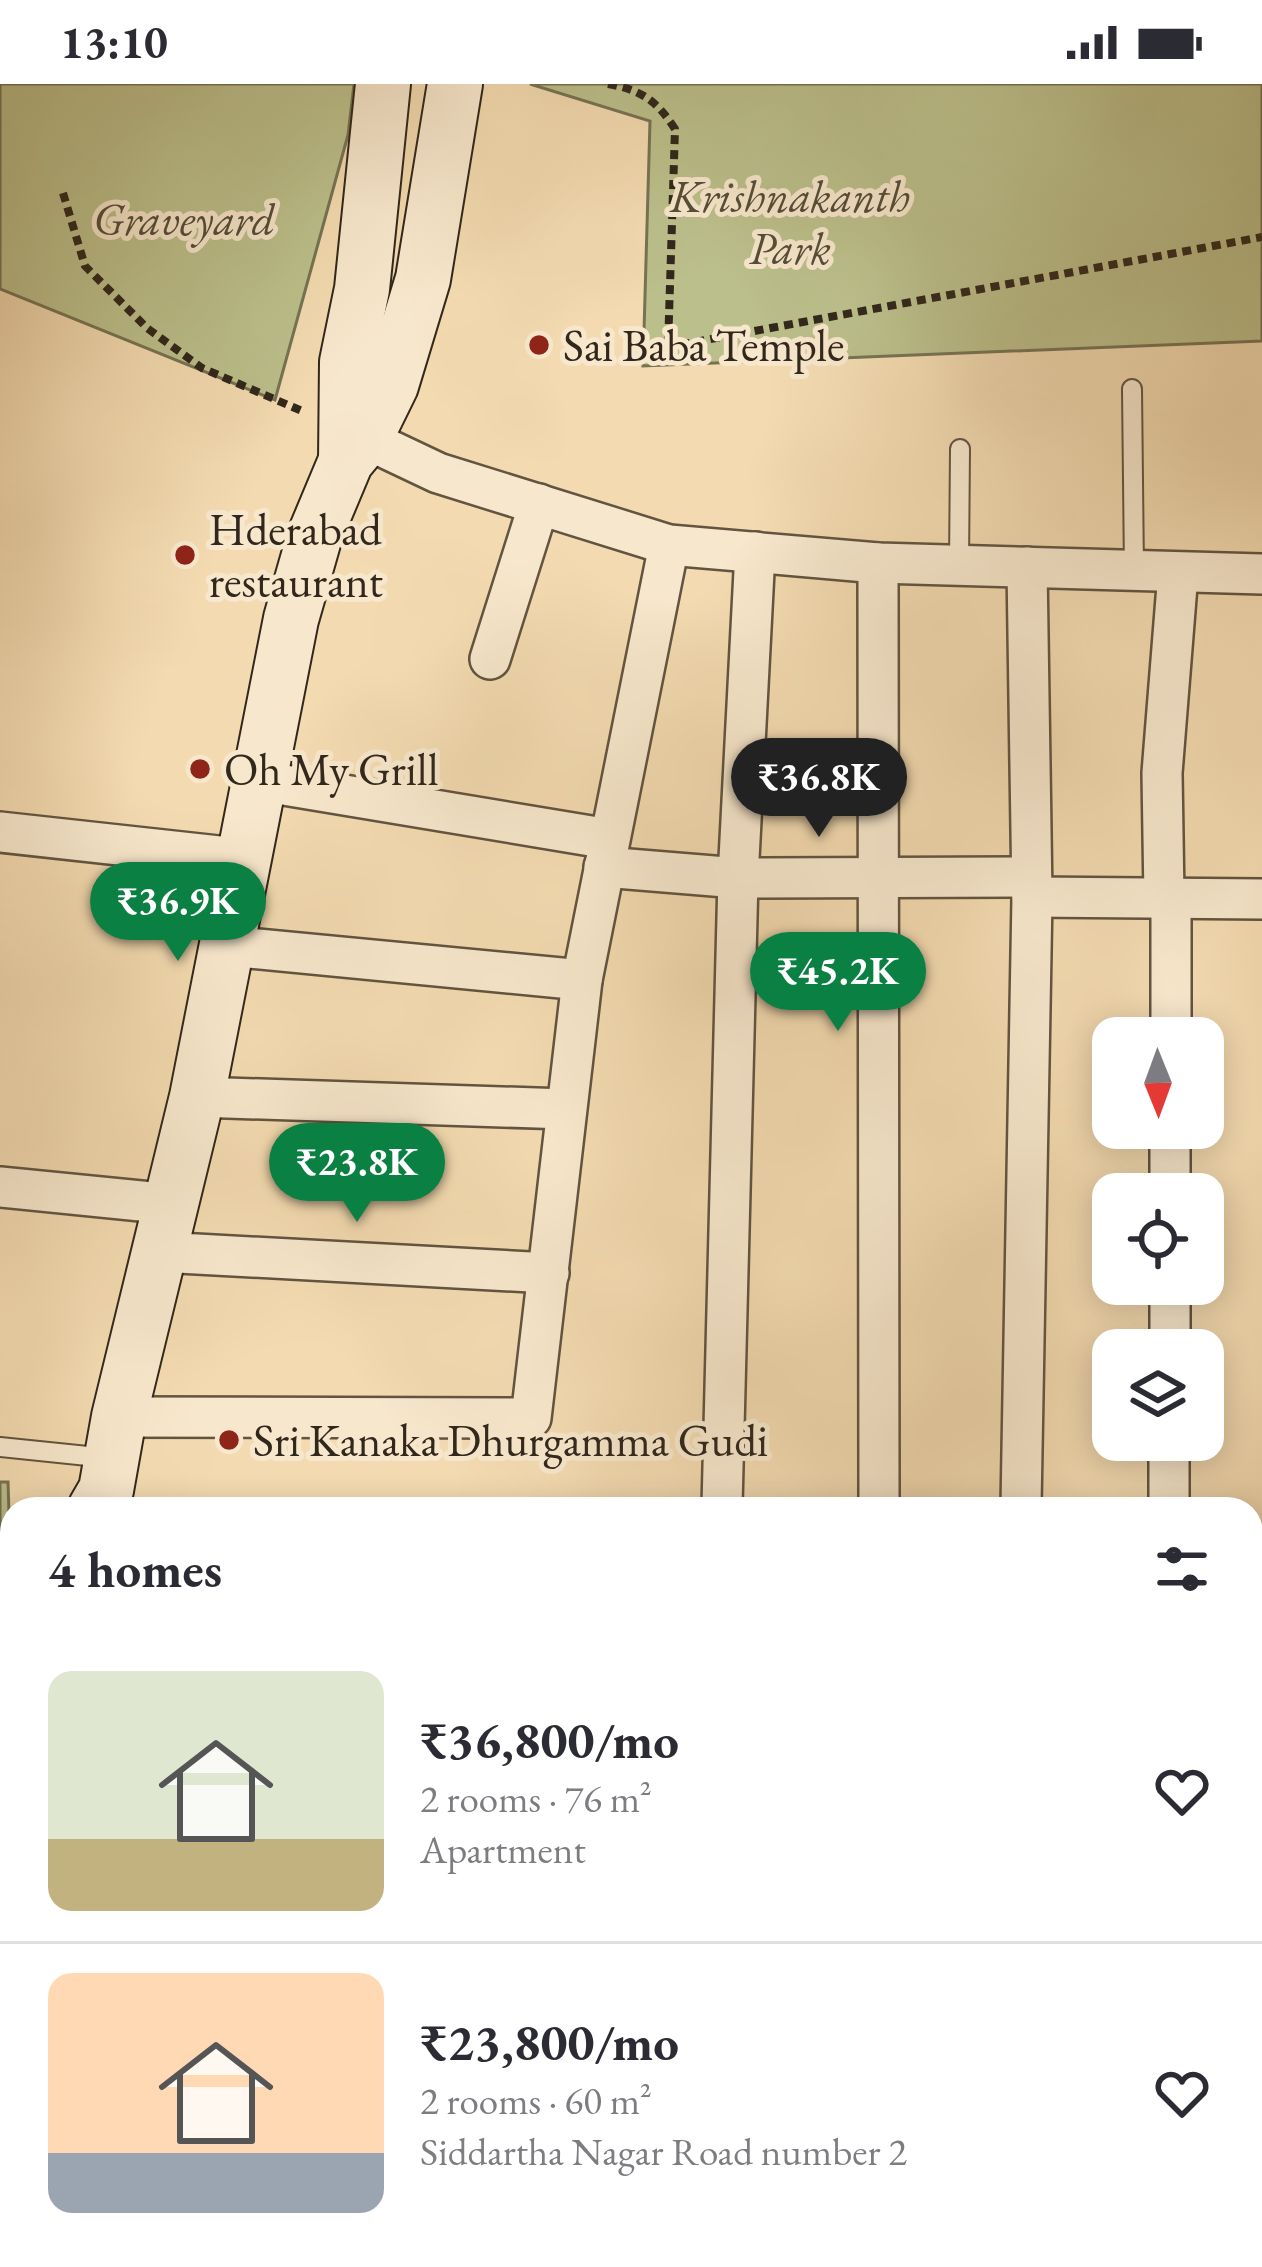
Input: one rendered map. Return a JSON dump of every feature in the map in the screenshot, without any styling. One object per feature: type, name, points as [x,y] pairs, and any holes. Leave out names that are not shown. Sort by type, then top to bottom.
[{"type":"main road","points":[[351,442],[383,84]]},
{"type":"main road","points":[[102,1497],[197,1096],[291,619],[315,535],[351,442],[391,385],[422,280],[455,84]]},
{"type":"street","points":[[351,442],[669,544],[878,563],[1262,574]]},
{"type":"street","points":[[490,658],[539,504]]},
{"type":"street","points":[[116,1437],[531,1418],[582,980],[669,544]]},
{"type":"street","points":[[722,1497],[737,878],[754,552]]},
{"type":"street","points":[[878,563],[879,1497]]},
{"type":"street","points":[[1021,1497],[1032,887],[1027,566]]},
{"type":"street","points":[[1170,1017],[1162,773],[1178,573]]},
{"type":"street","points":[[260,781],[737,878],[875,877],[1167,898],[1262,898]]},
{"type":"street","points":[[0,832],[246,859]]},
{"type":"street","points":[[228,946],[582,980]]},
{"type":"street","points":[[197,1096],[566,1108]]},
{"type":"street","points":[[0,1187],[166,1228],[549,1273]]},
{"type":"street","points":[[1169,1461],[1169,1497]]},
{"type":"lane","points":[[1132,388],[1134,571]]},
{"type":"lane","points":[[959,565],[960,449]]},
{"type":"lane","points":[[0,1447],[116,1437]]},
{"type":"path","points":[[608,84],[637,89],[660,105],[675,129],[668,347],[1262,237]]},
{"type":"path","points":[[63,193],[85,266],[147,328],[202,368],[351,442]]},
{"type":"green space","name":"Graveyard","points":[[0,84],[354,84],[348,135],[275,400],[0,289]]},
{"type":"green space","name":"Krishnakanth Park","points":[[530,84],[1262,84],[1262,341],[643,366],[650,121]]},
{"type":"green space","points":[[0,1482],[8,1482],[8,1497],[0,1497]]},
{"type":"place","name":"Sai Baba Temple","points":[[539,345]]},
{"type":"place","name":"Hderabad restaurant","points":[[185,555]]},
{"type":"place","name":"Oh My Grill","points":[[200,769]]},
{"type":"place","name":"Sri Kanaka Dhurgamma Gudi","points":[[229,1440]]}]
